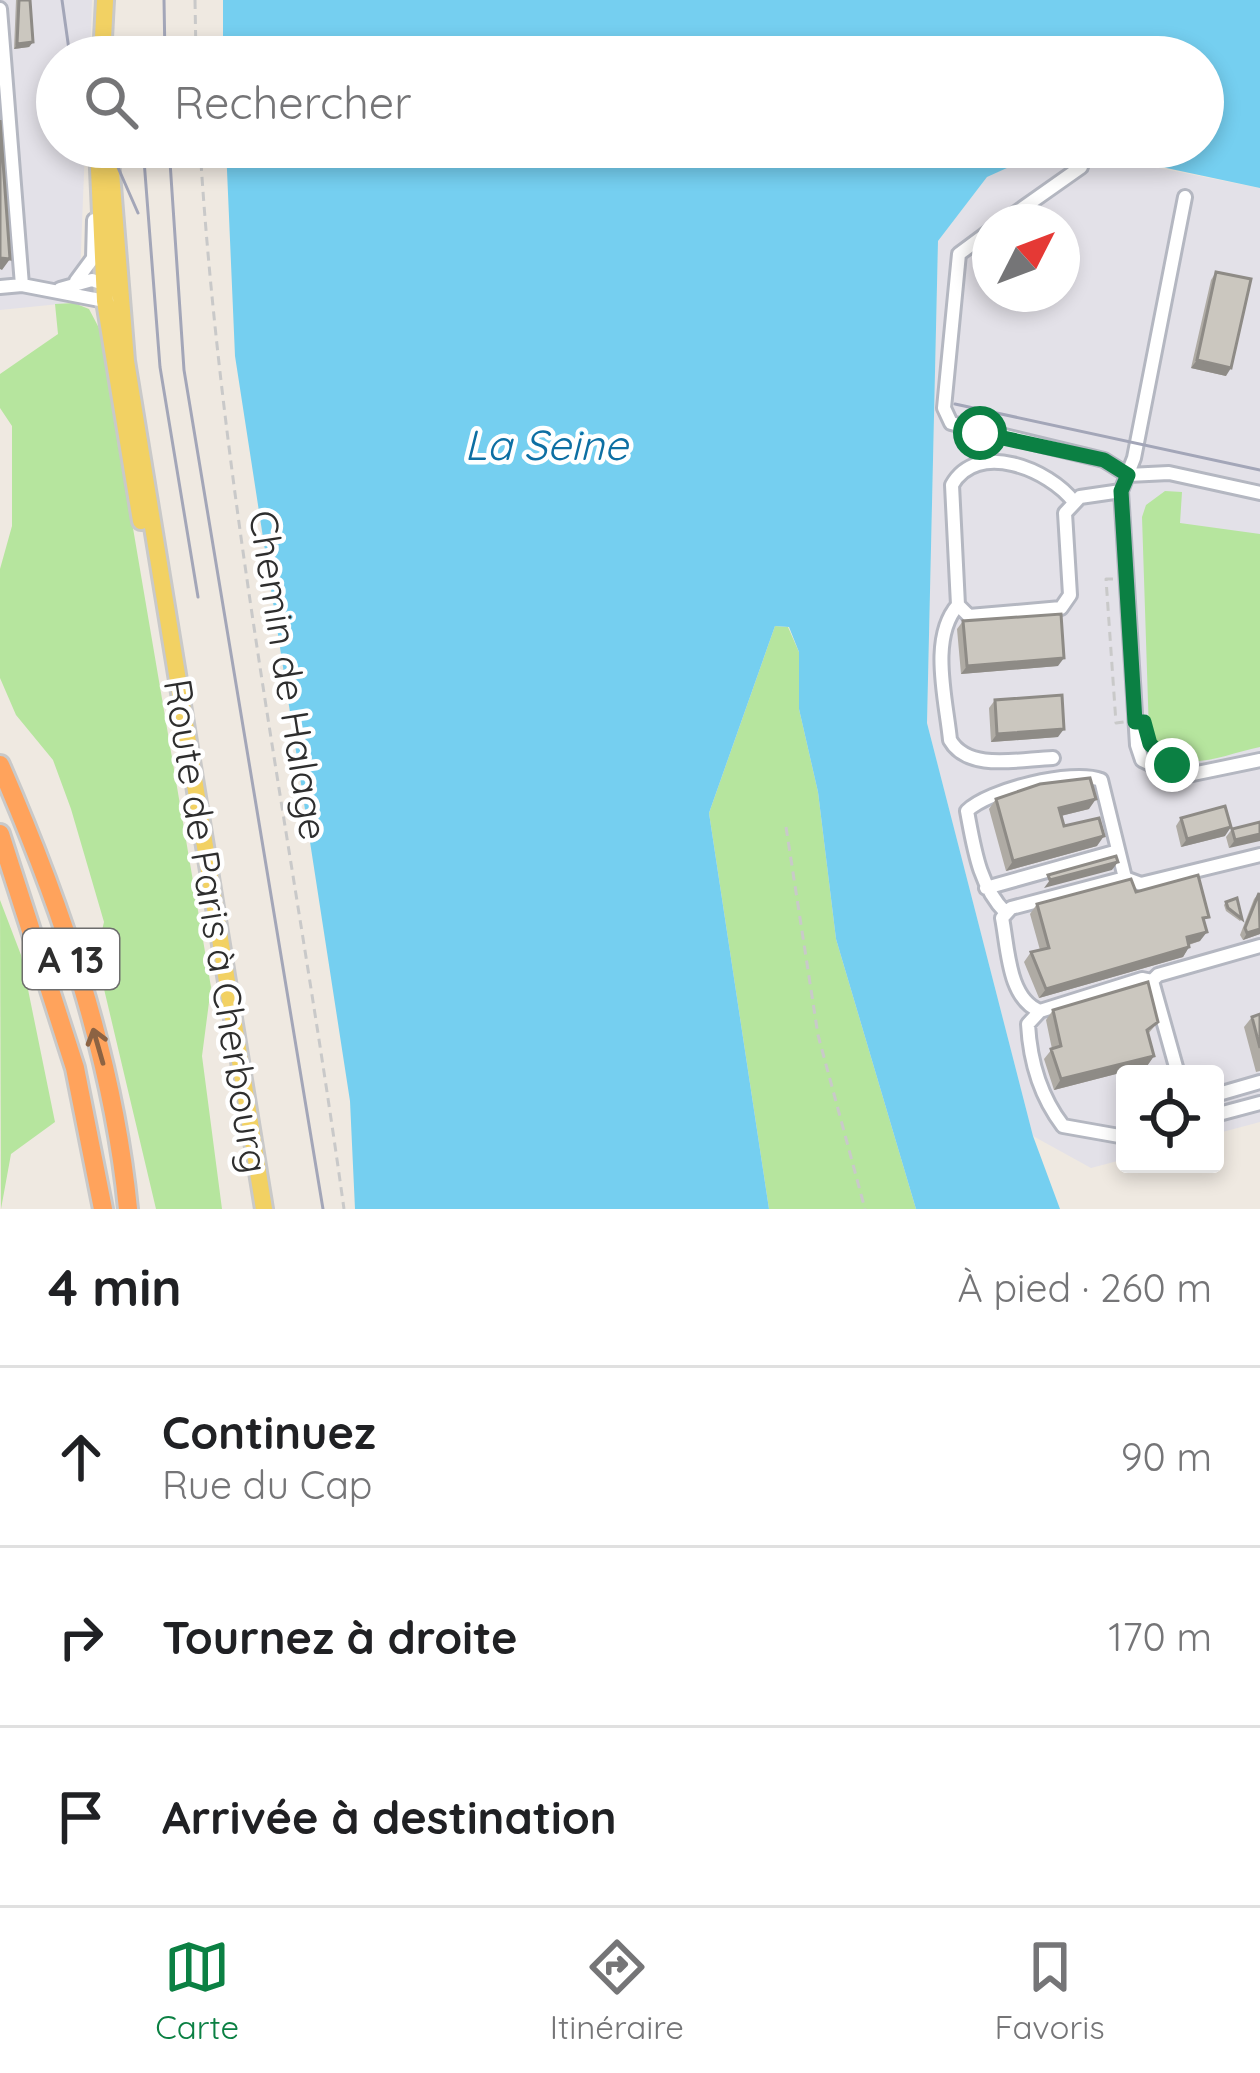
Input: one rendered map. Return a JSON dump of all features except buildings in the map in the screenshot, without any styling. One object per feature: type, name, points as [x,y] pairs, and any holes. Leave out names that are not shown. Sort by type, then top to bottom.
[{"type":"highway","name":"A 13","points":[[0,764],[33,843],[101,1054],[128,1209]]},
{"type":"highway","name":"A 13","points":[[0,834],[75,1068],[103,1209]]},
{"type":"highway","points":[[123,1160],[141,1209]]},
{"type":"main road","points":[[104,36],[105,0]]},
{"type":"main road","name":"Route de Paris à Cherbourg","points":[[105,168],[109,291],[122,422],[170,642],[264,1209]]},
{"type":"street","points":[[0,9],[22,285]]},
{"type":"street","points":[[60,289],[76,281],[93,258],[102,168]]},
{"type":"street","points":[[1029,204],[1080,168]]},
{"type":"street","points":[[1184,197],[1121,491],[1135,722],[1142,760],[1158,772],[1178,777],[1260,760]]},
{"type":"street","points":[[972,244],[958,254],[947,417],[980,433],[1104,460],[1128,475],[1169,473],[1260,493]]},
{"type":"street","points":[[76,281],[109,291]]},
{"type":"street","points":[[0,287],[109,291]]},
{"type":"street","points":[[1074,502],[1052,477],[985,460],[960,470],[952,485],[958,605],[969,616],[1061,608],[1070,595],[1065,513],[1093,492],[1121,491]]},
{"type":"street","points":[[958,605],[945,620],[942,644],[950,740],[957,754],[970,760],[1053,758]]},
{"type":"street","points":[[1006,913],[986,887],[967,811],[980,797],[1093,777],[1101,780],[1125,878]]},
{"type":"street","points":[[986,887],[1118,850]]},
{"type":"street","points":[[1040,1011],[1018,995],[1002,918],[1006,913],[1125,878],[1141,884],[1260,855]]},
{"type":"street","points":[[1152,981],[1158,975],[1260,946]]},
{"type":"street","points":[[1116,1135],[1063,1126],[1046,1104],[1029,1047],[1028,1024],[1040,1011],[1142,979],[1152,981]]},
{"type":"street","points":[[1152,981],[1175,1065]]},
{"type":"street","points":[[1224,1092],[1260,1082]]},
{"type":"street","points":[[1224,1112],[1260,1103]]},
{"type":"path","points":[[195,0],[196,36]]},
{"type":"path","name":"Chemin de Halage","points":[[202,168],[233,496],[344,1209]]},
{"type":"path","points":[[1126,578],[1106,579],[1116,723],[1135,722]]},
{"type":"path","points":[[786,826],[818,1035],[865,1209]]},
{"type":"shaded area","points":[[0,0],[92,0],[91,36],[36,36],[36,168],[84,168],[79,302],[0,310]]},
{"type":"shaded area","points":[[1007,168],[1159,168],[1260,188],[1260,1122],[1224,1132],[1224,1065],[1116,1065],[1116,1161],[1091,1168],[1033,1136],[927,723],[938,241],[987,177]]},
{"type":"green space","points":[[74,303],[89,309],[99,328],[211,987],[202,1056],[222,1209],[156,1209],[96,955],[104,922],[71,809],[53,760],[16,715],[0,678],[0,569],[12,526],[12,426],[0,408],[0,374],[58,334],[55,304]]},
{"type":"green space","points":[[1165,491],[1182,492],[1180,523],[1260,534],[1260,747],[1213,759],[1184,760],[1159,747],[1149,733],[1142,517],[1146,505]]},
{"type":"green space","points":[[775,626],[788,627],[799,652],[799,709],[818,792],[836,939],[916,1209],[769,1209],[709,813]]},
{"type":"green space","points":[[0,900],[21,955],[55,1122],[11,1154],[1,1209]]},
{"type":"water","points":[[223,0],[1260,0],[1260,188],[1166,168],[1224,168],[1224,36],[223,36]]},
{"type":"water","name":"La Seine","points":[[227,168],[1007,168],[987,177],[938,241],[927,723],[1033,1136],[1060,1209],[916,1209],[836,939],[818,792],[799,709],[799,652],[789,627],[775,626],[709,813],[769,1209],[355,1209],[350,1101],[235,356]]},
{"type":"railway","points":[[62,0],[67,36]]},
{"type":"railway","points":[[164,0],[165,36]]},
{"type":"railway","points":[[118,168],[138,213]]},
{"type":"railway","points":[[145,168],[160,367],[198,597]]},
{"type":"railway","points":[[170,168],[184,370],[323,1209]]},
{"type":"railway","points":[[955,404],[1260,470]]},
{"type":"route","points":[[980,433],[1104,460],[1128,475],[1121,491],[1135,722],[1144,722],[1150,744],[1172,765]]}]
